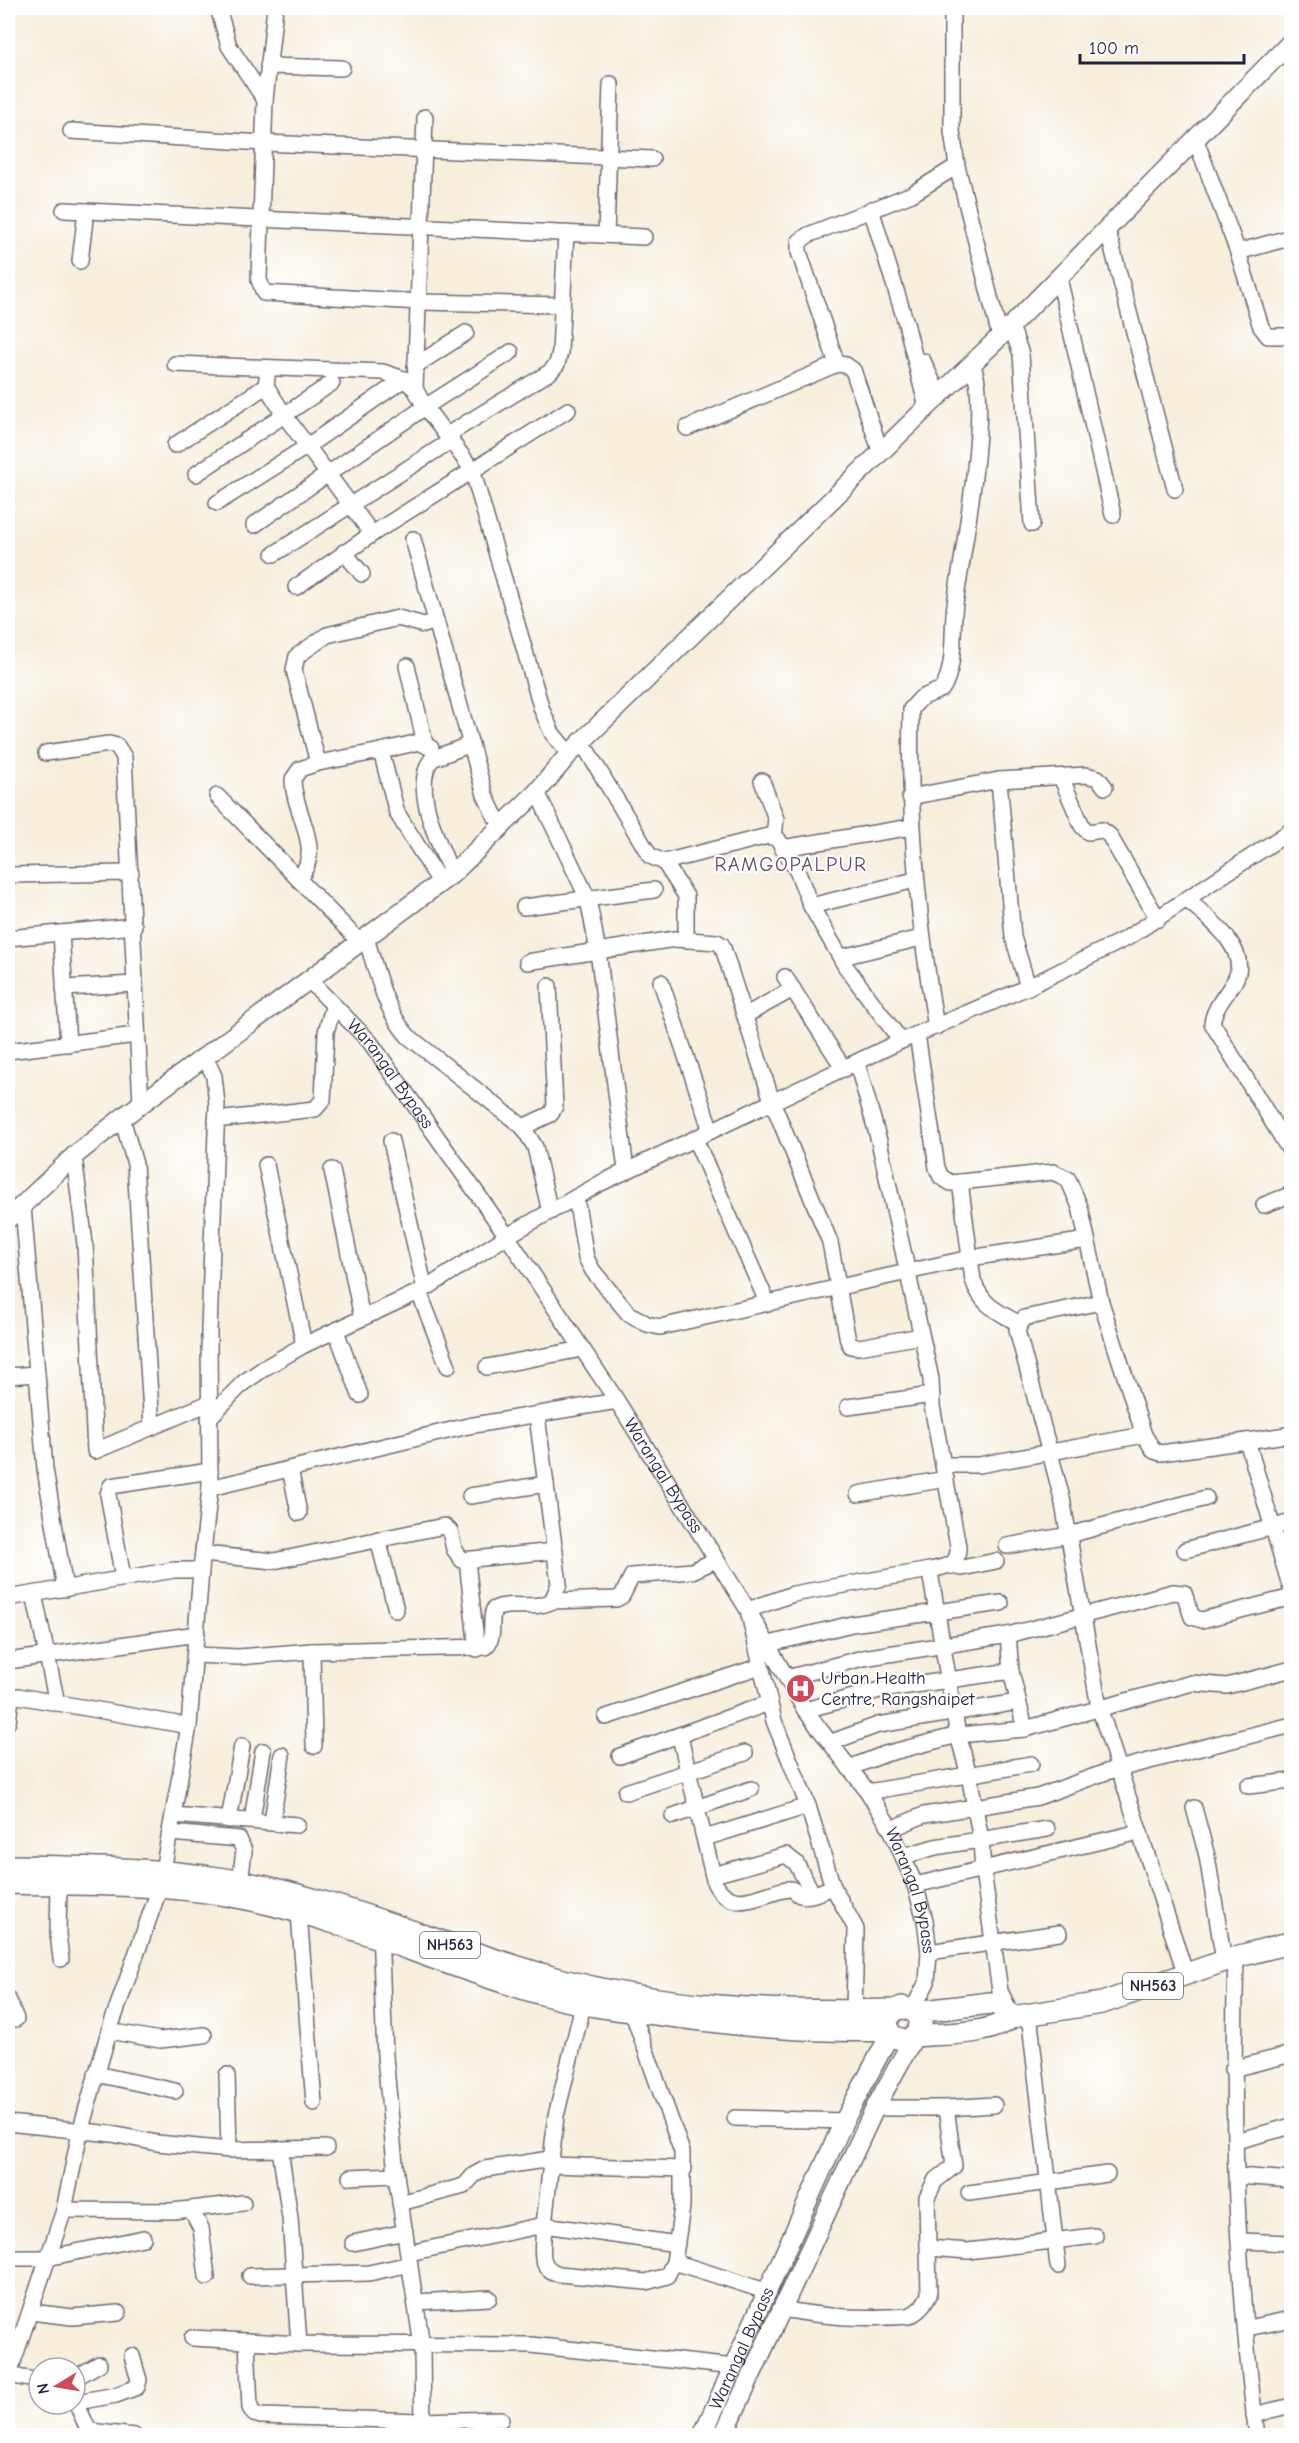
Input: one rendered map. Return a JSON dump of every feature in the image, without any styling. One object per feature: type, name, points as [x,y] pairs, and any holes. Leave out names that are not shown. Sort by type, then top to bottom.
[{"type":"highway","name":"NH563","points":[[8,1866],[121,1869],[161,1881],[249,1899],[299,1914],[380,1928],[448,1965],[583,2005],[824,2032],[889,2032],[899,2040],[997,2027],[1021,2015],[1102,2003],[1230,1959],[1292,1942]]},
{"type":"highway","name":"NH563","points":[[8,1883],[240,1882],[380,1928],[452,1946],[579,1984],[669,1999],[801,2011],[908,2010],[990,2003],[1021,2015]]},
{"type":"highway","points":[[889,2032],[888,2019],[908,2010],[921,2022],[915,2037]]},
{"type":"main road","points":[[8,1220],[74,1156],[446,878],[537,792],[575,748],[1006,332],[1292,41]]},
{"type":"main road","name":"Warangal Bypass","points":[[702,2436],[769,2292],[844,2121],[889,2032]]},
{"type":"main road","name":"Warangal Bypass","points":[[723,2436],[875,2108],[915,2037]]},
{"type":"street","points":[[218,8],[229,46],[265,100]]},
{"type":"street","points":[[275,8],[265,100],[260,280],[264,293],[420,302],[562,305]]},
{"type":"street","points":[[952,8],[952,131],[957,166],[1006,332],[1021,354],[1032,525]]},
{"type":"street","points":[[268,66],[342,68]]},
{"type":"street","points":[[606,235],[611,84]]},
{"type":"street","points":[[217,503],[410,384],[415,366],[420,302],[420,225],[425,117]]},
{"type":"street","points":[[71,131],[264,143],[651,159]]},
{"type":"street","points":[[1195,138],[1238,252],[1264,333],[1274,338],[1292,336]]},
{"type":"street","points":[[837,364],[799,252],[799,243],[808,235],[912,194],[957,166]]},
{"type":"street","points":[[871,209],[933,402]]},
{"type":"street","points":[[64,210],[644,237]]},
{"type":"street","points":[[80,261],[86,211]]},
{"type":"street","points":[[1107,228],[1175,489]]},
{"type":"street","points":[[274,554],[350,507],[449,437],[550,372],[557,364],[560,352],[566,233]]},
{"type":"street","points":[[1238,252],[1292,237]]},
{"type":"street","points":[[1059,278],[1113,515]]},
{"type":"street","points":[[415,366],[466,333]]},
{"type":"street","points":[[254,525],[425,407],[511,352]]},
{"type":"street","points":[[922,361],[933,402]]},
{"type":"street","points":[[175,364],[383,372],[410,384],[472,469],[542,710],[552,733],[575,748],[650,856],[664,862],[778,842],[912,826]]},
{"type":"street","points":[[687,428],[837,364],[846,364],[853,370],[881,453]]},
{"type":"street","points":[[936,1027],[921,938],[915,880],[910,797],[911,709],[921,698],[942,689],[950,672],[955,606],[969,518],[976,453],[979,385],[972,365]]},
{"type":"street","points":[[268,369],[266,386],[306,447],[372,534]]},
{"type":"street","points":[[196,474],[332,383]]},
{"type":"street","points":[[175,445],[266,386]]},
{"type":"street","points":[[296,587],[344,552],[568,410]]},
{"type":"street","points":[[413,539],[489,806],[503,825]]},
{"type":"street","points":[[344,552],[362,574]]},
{"type":"street","points":[[318,763],[294,670],[297,656],[327,635],[398,618],[424,625],[436,621]]},
{"type":"street","points":[[407,666],[425,743]]},
{"type":"street","points":[[298,879],[307,869],[311,854],[293,779],[300,769],[318,763],[419,742],[425,743],[439,756]]},
{"type":"street","points":[[46,753],[109,744],[122,751],[134,926],[136,1035],[141,1105]]},
{"type":"street","points":[[446,878],[427,810],[426,772],[432,759],[471,744]]},
{"type":"street","points":[[381,750],[397,813],[446,878]]},
{"type":"street","points":[[910,797],[999,780],[1094,776],[1105,787]]},
{"type":"street","points":[[1061,777],[1082,826],[1088,831],[1102,830],[1109,835],[1158,919]]},
{"type":"street","points":[[999,780],[1013,937],[1028,987]]},
{"type":"street","points":[[762,781],[776,819],[778,842],[798,873],[811,906],[846,967],[901,1041]]},
{"type":"street","points":[[537,792],[588,898],[598,951],[626,1170]]},
{"type":"street","points":[[217,796],[298,879],[363,940],[390,1012],[408,1036],[523,1127],[535,1147],[550,1212]]},
{"type":"street","points":[[74,1156],[86,1244],[95,1451],[152,1426],[209,1411],[243,1383],[304,1346],[422,1290],[507,1236],[626,1170],[901,1041],[1028,987],[1127,938],[1292,830]]},
{"type":"street","points":[[664,862],[686,896],[686,939]]},
{"type":"street","points":[[8,875],[131,873]]},
{"type":"street","points":[[811,906],[915,880]]},
{"type":"street","points":[[524,907],[654,890]]},
{"type":"street","points":[[1187,900],[1216,924],[1237,958],[1239,971],[1213,1015],[1215,1032],[1292,1154]]},
{"type":"street","points":[[8,938],[134,926]]},
{"type":"street","points":[[61,933],[68,1044]]},
{"type":"street","points":[[842,957],[921,938]]},
{"type":"street","points":[[526,962],[686,939],[717,942],[722,945],[772,1101],[826,1229],[834,1254],[845,1332],[851,1346],[921,1336]]},
{"type":"street","name":"Warangal Bypass","points":[[308,979],[333,1007],[370,1042],[384,1060],[507,1236],[617,1401],[769,1644],[805,1710],[832,1742],[891,1829],[915,1885],[925,1920],[929,1952],[927,1982],[908,2010]]},
{"type":"street","points":[[661,982],[711,1131]]},
{"type":"street","points":[[746,1015],[789,983],[851,1066],[879,1141],[932,1395],[958,1552],[951,1566]]},
{"type":"street","points":[[64,988],[135,984]]},
{"type":"street","points":[[523,1127],[551,1114],[555,1106],[549,986]]},
{"type":"street","points":[[216,1120],[315,1109],[320,1105],[323,1100],[326,1032],[333,1007]]},
{"type":"street","points":[[917,1034],[937,1167],[946,1182],[1035,1172],[1062,1175],[1076,1193],[1101,1302],[1144,1435],[1154,1451],[1161,1453],[1292,1434]]},
{"type":"street","points":[[8,1051],[136,1035]]},
{"type":"street","points":[[27,2379],[8,2376],[64,2210],[80,2132],[109,2031],[161,1881],[189,1726],[210,1488],[211,1233],[216,1120],[214,1076],[204,1058]]},
{"type":"street","points":[[123,1118],[135,1164],[152,1426]]},
{"type":"street","points":[[695,1139],[768,1304]]},
{"type":"street","points":[[391,1142],[422,1290],[448,1366]]},
{"type":"street","points":[[266,1165],[304,1346]]},
{"type":"street","points":[[332,1170],[362,1318]]},
{"type":"street","points":[[960,1182],[973,1280],[984,1302],[1019,1324]]},
{"type":"street","points":[[1264,1205],[1292,1194]]},
{"type":"street","points":[[576,1198],[586,1258],[603,1284],[637,1320],[660,1327],[970,1258],[1087,1240]]},
{"type":"street","points":[[23,1206],[45,1469],[65,1589]]},
{"type":"street","points":[[1101,1302],[1024,1318],[1019,1324],[1018,1339],[1050,1452],[1069,1535],[1099,1707],[1121,1768],[1186,1975]]},
{"type":"street","points":[[336,1331],[360,1395]]},
{"type":"street","points":[[487,1367],[550,1357],[582,1348]]},
{"type":"street","points":[[8,1376],[37,1374]]},
{"type":"street","points":[[848,1407],[932,1395]]},
{"type":"street","points":[[210,1488],[468,1426],[617,1401]]},
{"type":"street","points":[[537,1416],[559,1584],[552,1601]]},
{"type":"street","points":[[858,1494],[945,1472],[1144,1435]]},
{"type":"street","points":[[1247,1441],[1292,1592]]},
{"type":"street","points":[[290,1469],[299,1513]]},
{"type":"street","points":[[123,1578],[108,1494],[111,1486],[210,1471]]},
{"type":"street","points":[[470,1496],[546,1484]]},
{"type":"street","points":[[1007,1546],[1069,1535],[1206,1498]]},
{"type":"street","points":[[1185,1550],[1292,1522]]},
{"type":"street","points":[[8,1598],[174,1570],[202,1562],[273,1561],[444,1526],[450,1531],[457,1557],[467,1561],[555,1551]]},
{"type":"street","points":[[378,1539],[396,1610]]},
{"type":"street","points":[[196,1655],[238,1657],[312,1652],[477,1649],[490,1644],[494,1609],[501,1606],[537,1607],[552,1601],[616,1599],[622,1596],[632,1576],[692,1571],[716,1560]]},
{"type":"street","points":[[467,1561],[477,1649]]},
{"type":"street","points":[[854,2011],[856,1929],[833,1887],[808,1806],[769,1703],[748,1611],[793,1594],[930,1569],[951,1566],[962,1568],[996,1561]]},
{"type":"street","points":[[930,1569],[958,1735],[969,1775],[981,1840],[982,1871],[1000,1991],[1021,2015],[1049,2181],[1058,2266]]},
{"type":"street","points":[[787,1678],[863,1658],[1008,1635],[1084,1613],[1180,1592],[1184,1593],[1192,1617],[1202,1620],[1292,1597]]},
{"type":"street","points":[[33,1594],[49,1654],[57,1703]]},
{"type":"street","points":[[769,1644],[852,1624],[1001,1603]]},
{"type":"street","points":[[8,1661],[197,1634]]},
{"type":"street","points":[[1008,1635],[1011,1671],[1025,1729]]},
{"type":"street","points":[[312,1652],[315,1746]]},
{"type":"street","points":[[606,1717],[761,1666]]},
{"type":"street","points":[[849,1768],[885,1754],[958,1735],[1025,1729],[1192,1683],[1227,1686],[1292,1670]]},
{"type":"street","points":[[805,1710],[880,1690],[1011,1671]]},
{"type":"street","points":[[8,1722],[10,1698],[24,1697],[189,1726]]},
{"type":"street","points":[[832,1742],[878,1725],[1018,1702]]},
{"type":"street","points":[[620,1756],[680,1737],[769,1703]]},
{"type":"street","points":[[891,1829],[914,1818],[974,1806],[1038,1797],[1121,1768],[1292,1725]]},
{"type":"street","points":[[680,1737],[718,1889],[737,1902],[789,1889],[801,1895],[813,1894],[833,1887]]},
{"type":"street","points":[[229,1820],[242,1746]]},
{"type":"street","points":[[252,1820],[263,1751]]},
{"type":"street","points":[[627,1792],[745,1754]]},
{"type":"street","points":[[272,1822],[282,1755]]},
{"type":"street","points":[[868,1792],[1031,1764]]},
{"type":"street","points":[[1248,1786],[1292,1781]]},
{"type":"street","points":[[673,1816],[751,1789]]},
{"type":"street","points":[[705,1838],[808,1806]]},
{"type":"street","points":[[1194,1808],[1230,1959],[1232,2068],[1240,2241],[1257,2436]]},
{"type":"street","points":[[173,1815],[297,1825]]},
{"type":"street","points":[[904,1856],[935,1846],[1047,1829]]},
{"type":"street","points":[[915,1885],[1140,1832]]},
{"type":"street","points":[[170,1833],[239,1839],[244,1851],[240,1882]]},
{"type":"street","points":[[713,1875],[786,1855],[796,1863],[813,1894]]},
{"type":"street","points":[[59,1883],[57,1929],[61,1959]]},
{"type":"street","points":[[299,1914],[314,2103]]},
{"type":"street","points":[[380,1928],[385,2055],[396,2175],[422,2346],[422,2428]]},
{"type":"street","points":[[929,1952],[1059,1933]]},
{"type":"street","points":[[8,1999],[16,2019]]},
{"type":"street","points":[[583,2005],[556,2116],[544,2225],[544,2264],[559,2274],[653,2281],[667,2276],[674,2262],[684,2169],[677,2137],[632,2011]]},
{"type":"street","points":[[109,2031],[160,2040],[204,2035]]},
{"type":"street","points":[[1232,2068],[1292,2054]]},
{"type":"street","points":[[96,2074],[176,2091]]},
{"type":"street","points":[[227,2075],[229,2150]]},
{"type":"street","points":[[875,2108],[994,2105]]},
{"type":"street","points":[[782,2309],[853,2319],[909,2316],[918,2312],[928,2295],[927,2197],[930,2188],[954,2166],[946,2108]]},
{"type":"street","points":[[735,2118],[844,2121]]},
{"type":"street","points":[[8,2123],[229,2150],[326,2148]]},
{"type":"street","points":[[1236,2141],[1292,2126]]},
{"type":"street","points":[[280,2149],[290,2218],[299,2343]]},
{"type":"street","points":[[400,2203],[464,2187],[474,2175],[485,2169],[550,2162],[684,2169]]},
{"type":"street","points":[[969,2193],[1107,2174]]},
{"type":"street","points":[[351,2177],[396,2175]]},
{"type":"street","points":[[1237,2176],[1292,2180]]},
{"type":"street","points":[[64,2210],[191,2210],[243,2204]]},
{"type":"street","points":[[191,2210],[201,2228],[207,2277]]},
{"type":"street","points":[[250,2276],[369,2273],[410,2258],[544,2225],[677,2244]]},
{"type":"street","points":[[353,2244],[405,2232]]},
{"type":"street","points":[[929,2248],[968,2251],[1095,2236]]},
{"type":"street","points":[[8,2258],[47,2258],[143,2238]]},
{"type":"street","points":[[1240,2241],[1292,2243]]},
{"type":"street","points":[[674,2262],[769,2292]]},
{"type":"street","points":[[416,2302],[489,2298]]},
{"type":"street","points":[[31,2312],[72,2317],[118,2313]]},
{"type":"street","points":[[1247,2328],[1292,2319]]},
{"type":"street","points":[[192,2338],[422,2346],[531,2345],[734,2367]]},
{"type":"street","points":[[248,2341],[249,2402],[254,2414],[271,2418],[422,2428],[501,2419]]},
{"type":"street","points":[[87,2399],[116,2395],[137,2387],[139,2380],[132,2356]]},
{"type":"street","points":[[87,2371],[99,2364]]},
{"type":"street","points":[[1254,2415],[1292,2406]]},
{"type":"street","points":[[83,2416],[90,2433],[134,2436]]},
{"type":"place","name":"Urban Health Centre, Rangshaipet","points":[[800,1688]]},
{"type":"district","name":"RAMGOPALPUR","points":[[791,864]]}]
